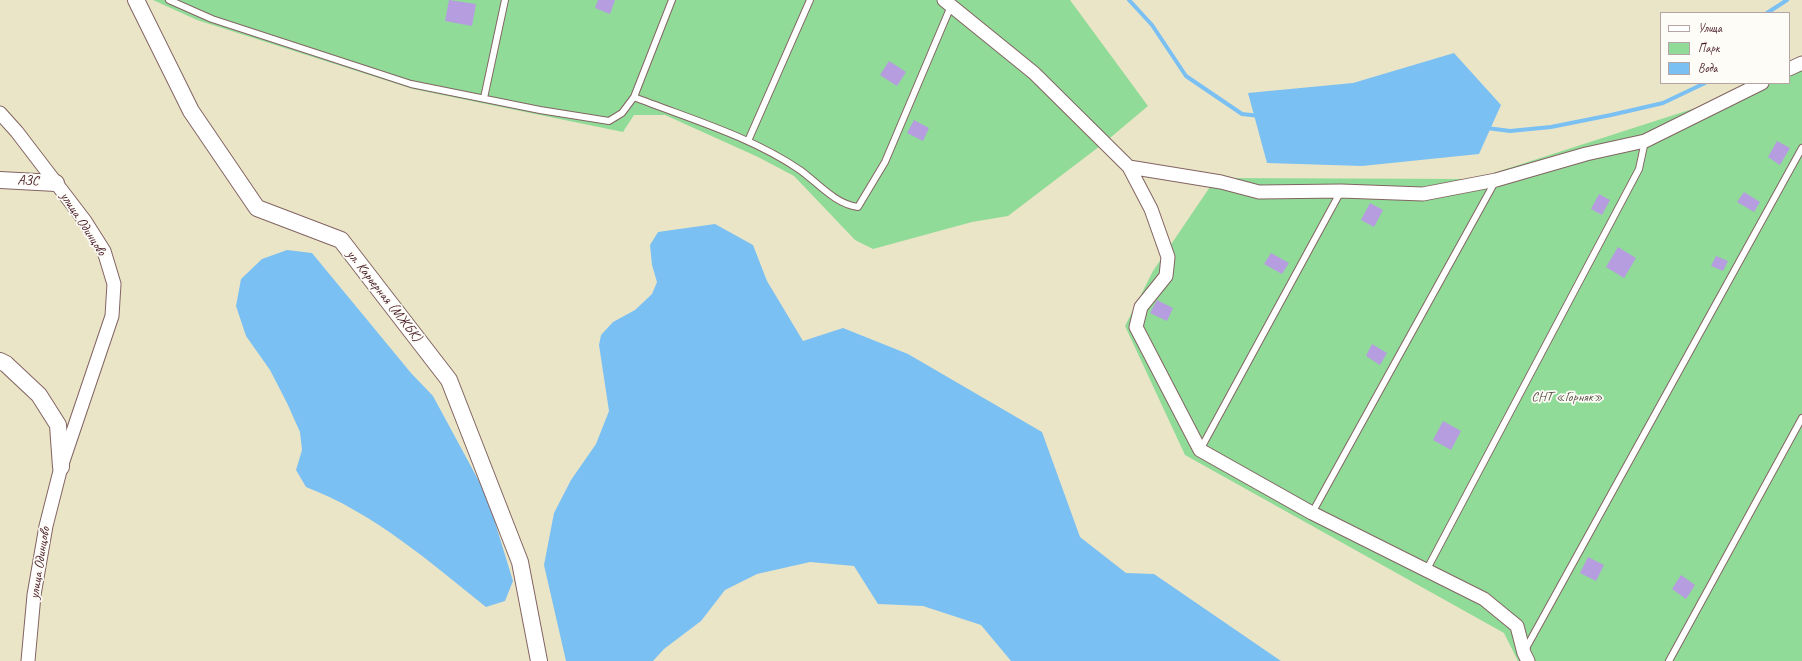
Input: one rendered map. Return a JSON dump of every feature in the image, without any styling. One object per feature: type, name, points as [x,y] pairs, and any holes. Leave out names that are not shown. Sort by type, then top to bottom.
[{"type":"street","name":"ул. Карьерная (МЖБК)","points":[[136,0],[191,110],[257,208],[341,240],[449,380],[520,562],[539,661]]},
{"type":"street","points":[[948,3],[1034,73],[1129,167],[1151,209],[1168,257],[1166,276],[1141,307],[1136,327],[1200,450],[1312,513],[1484,600],[1517,626],[1526,657]]},
{"type":"street","points":[[1790,69],[1802,63]]},
{"type":"street","points":[[1129,167],[1221,182],[1259,192],[1341,191],[1422,194],[1496,180],[1586,154],[1645,141],[1760,84]]},
{"type":"street","name":"улица Одинцово","points":[[0,113],[85,221],[104,252],[114,284],[112,316],[61,467],[46,526],[34,595],[28,661]]},
{"type":"street","name":"АЗС","points":[[0,180],[56,183]]},
{"type":"street","name":"улица Одинцово","points":[[0,361],[6,364],[38,394],[58,425],[61,467]]},
{"type":"lane","points":[[169,0],[212,19],[411,84],[540,110],[609,121],[622,113],[634,97],[672,0]]},
{"type":"lane","points":[[484,98],[506,0]]},
{"type":"lane","points":[[748,141],[810,0]]},
{"type":"lane","points":[[634,97],[748,141],[799,170],[848,206],[858,207],[885,162],[948,3]]},
{"type":"lane","points":[[1426,571],[1639,169],[1645,141]]},
{"type":"lane","points":[[1526,657],[1802,148]]},
{"type":"lane","points":[[1312,513],[1496,180]]},
{"type":"lane","points":[[1200,450],[1341,191]]},
{"type":"lane","points":[[1669,661],[1802,418]]},
{"type":"green space","points":[[153,0],[1070,0],[1148,106],[1104,143],[1008,216],[972,222],[873,249],[855,240],[794,176],[758,157],[665,115],[634,115],[623,132],[413,89],[197,20]]},
{"type":"green space","name":"СНТ «Горняк»","points":[[1802,64],[1802,661],[1518,661],[1504,633],[1185,455],[1125,326],[1153,271],[1216,178],[1475,179],[1711,103],[1756,84],[1790,84],[1790,70]]},
{"type":"water","points":[[1454,53],[1501,105],[1479,154],[1362,166],[1267,163],[1248,93],[1353,83]]},
{"type":"water","points":[[715,224],[753,245],[767,281],[803,341],[843,328],[908,354],[1042,432],[1080,537],[1126,573],[1154,574],[1281,661],[1011,661],[981,625],[923,606],[878,604],[854,566],[810,562],[757,574],[725,590],[701,621],[664,649],[653,661],[566,661],[544,565],[554,513],[571,480],[596,444],[609,411],[599,345],[601,335],[613,322],[635,310],[652,294],[657,282],[652,265],[650,245],[658,232]]},
{"type":"water","points":[[287,250],[312,253],[411,373],[433,396],[487,496],[513,581],[505,601],[486,607],[422,556],[378,525],[355,510],[306,487],[296,470],[302,450],[300,432],[270,370],[246,336],[236,306],[241,279],[262,259]]},
{"type":"building","points":[[449,0],[476,4],[472,26],[445,21]]},
{"type":"building","points":[[598,0],[615,0],[610,14],[595,8]]},
{"type":"building","points":[[889,61],[906,72],[897,86],[880,75]]},
{"type":"building","points":[[914,120],[929,128],[923,141],[907,133]]},
{"type":"building","points":[[1777,141],[1790,148],[1780,165],[1768,157]]},
{"type":"building","points":[[1744,192],[1760,202],[1754,212],[1737,202]]},
{"type":"building","points":[[1599,194],[1610,200],[1602,215],[1591,209]]},
{"type":"building","points":[[1370,203],[1383,210],[1374,227],[1361,220]]},
{"type":"building","points":[[1618,247],[1636,258],[1624,278],[1606,267]]},
{"type":"building","points":[[1271,253],[1289,263],[1282,274],[1264,264]]},
{"type":"building","points":[[1716,256],[1728,261],[1723,271],[1711,266]]},
{"type":"building","points":[[1157,300],[1173,308],[1167,321],[1150,313]]},
{"type":"building","points":[[1372,344],[1387,353],[1380,365],[1366,356]]},
{"type":"building","points":[[1443,421],[1461,431],[1451,450],[1433,440]]},
{"type":"building","points":[[1588,557],[1604,565],[1596,581],[1580,573]]},
{"type":"building","points":[[1681,575],[1695,585],[1686,599],[1672,589]]},
{"type":"waterway","points":[[1129,0],[1152,25],[1186,76],[1242,114],[1260,116]]},
{"type":"waterway","points":[[1769,12],[1787,0]]},
{"type":"waterway","points":[[1487,128],[1510,131],[1551,127],[1611,115],[1663,103],[1703,84]]}]
